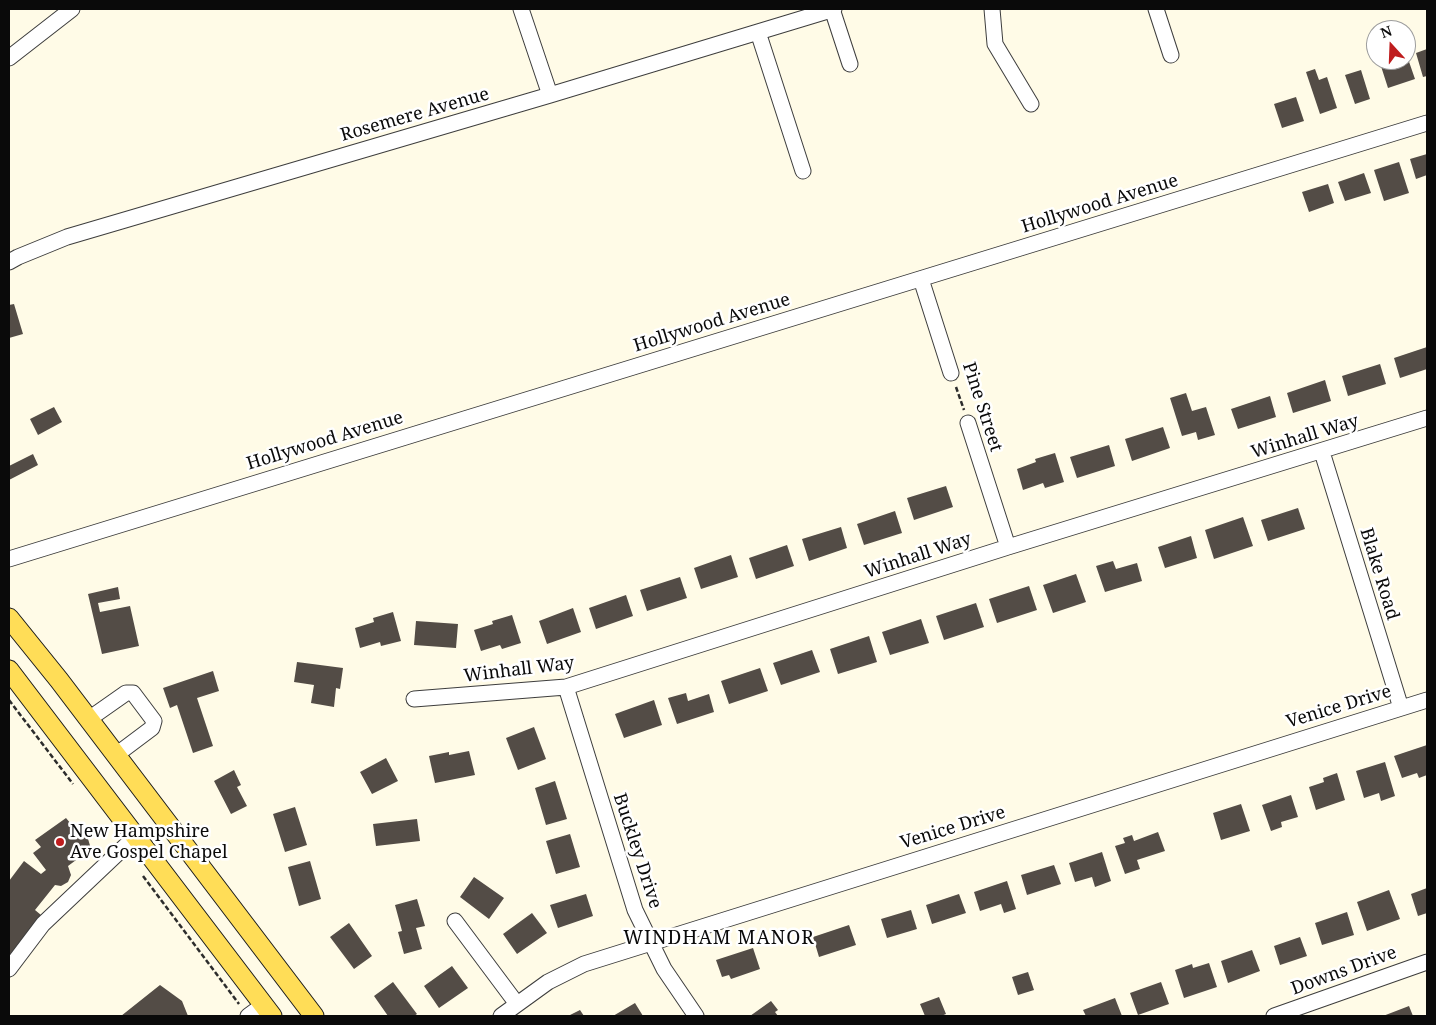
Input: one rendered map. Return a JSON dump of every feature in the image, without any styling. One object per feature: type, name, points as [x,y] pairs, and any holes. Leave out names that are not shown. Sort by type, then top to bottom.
[{"type":"main road","points":[[9,618],[116,754],[314,1016]]},
{"type":"main road","points":[[9,670],[136,836],[261,1012]]},
{"type":"street","points":[[9,58],[72,9]]},
{"type":"street","points":[[521,9],[550,95]]},
{"type":"street","points":[[833,9],[850,64]]},
{"type":"street","name":"Rosemere Avenue","points":[[9,262],[67,237],[550,95],[833,9]]},
{"type":"street","points":[[992,9],[995,44],[1031,104]]},
{"type":"street","points":[[1156,9],[1171,55]]},
{"type":"street","points":[[758,32],[803,171]]},
{"type":"street","name":"Hollywood Avenue","points":[[9,558],[1427,123]]},
{"type":"street","name":"Pine Street","points":[[921,279],[951,373]]},
{"type":"street","name":"Winhall Way","points":[[414,700],[566,687],[1008,547],[1322,452],[1427,418]]},
{"type":"street","name":"Pine Street","points":[[968,423],[1008,547]]},
{"type":"street","name":"Blake Road","points":[[1322,452],[1401,708]]},
{"type":"street","name":"Buckley Drive","points":[[566,687],[635,910],[664,969],[696,1016]]},
{"type":"street","points":[[89,719],[126,693],[133,693],[154,721],[152,728],[116,754]]},
{"type":"street","name":"Venice Drive","points":[[501,1016],[548,982],[584,964],[1427,700]]},
{"type":"street","points":[[9,969],[43,924],[136,836]]},
{"type":"street","points":[[455,922],[517,1004]]},
{"type":"street","name":"Downs Drive","points":[[1274,1016],[1427,962]]},
{"type":"path","name":"Pine Street","points":[[951,373],[968,423]]},
{"type":"building","points":[[1427,49],[1427,76],[1423,77],[1416,53]]},
{"type":"building","points":[[1315,69],[1319,80],[1327,77],[1337,108],[1320,114],[1306,72]]},
{"type":"building","points":[[1361,70],[1370,99],[1355,104],[1345,75]]},
{"type":"building","points":[[1382,70],[1412,70],[1415,79],[1388,88]]},
{"type":"building","points":[[1296,97],[1304,121],[1282,128],[1274,104]]},
{"type":"building","points":[[1427,154],[1427,175],[1416,179],[1410,159]]},
{"type":"building","points":[[1399,162],[1409,193],[1384,201],[1374,170]]},
{"type":"building","points":[[1364,173],[1371,193],[1345,201],[1338,182]]},
{"type":"building","points":[[1328,184],[1334,203],[1309,212],[1302,192]]},
{"type":"building","points":[[14,304],[23,334],[9,338],[9,305]]},
{"type":"building","points":[[1427,347],[1427,369],[1400,378],[1394,358]]},
{"type":"building","points":[[1380,364],[1386,384],[1348,396],[1342,376]]},
{"type":"building","points":[[1325,380],[1331,401],[1293,413],[1287,393]]},
{"type":"building","points":[[1186,393],[1192,411],[1206,407],[1215,435],[1198,440],[1196,432],[1182,436],[1170,398]]},
{"type":"building","points":[[1270,396],[1276,417],[1238,429],[1231,409]]},
{"type":"building","points":[[54,407],[62,422],[38,435],[30,419]]},
{"type":"building","points":[[1163,427],[1170,448],[1132,461],[1125,439]]},
{"type":"building","points":[[1109,445],[1115,466],[1077,478],[1070,457]]},
{"type":"building","points":[[1055,453],[1064,482],[1045,488],[1043,483],[1023,490],[1017,469],[1036,462],[1035,459]]},
{"type":"building","points":[[33,454],[38,465],[9,480],[9,466]]},
{"type":"building","points":[[946,486],[953,507],[914,520],[907,498]]},
{"type":"building","points":[[1298,508],[1305,529],[1268,541],[1261,520]]},
{"type":"building","points":[[895,511],[902,533],[864,545],[857,524]]},
{"type":"building","points":[[1243,517],[1253,546],[1214,559],[1205,530]]},
{"type":"building","points":[[841,527],[847,548],[809,561],[802,539]]},
{"type":"building","points":[[1191,536],[1197,558],[1165,568],[1158,547]]},
{"type":"building","points":[[787,545],[794,566],[756,579],[749,558]]},
{"type":"building","points":[[731,555],[738,577],[701,589],[694,568]]},
{"type":"building","points":[[1113,561],[1116,569],[1137,563],[1142,581],[1105,592],[1096,566]]},
{"type":"building","points":[[1076,574],[1086,602],[1053,613],[1043,585]]},
{"type":"building","points":[[680,577],[687,598],[647,611],[640,590]]},
{"type":"building","points":[[1029,586],[1037,610],[997,623],[989,599]]},
{"type":"building","points":[[118,587],[120,599],[98,603],[100,612],[130,606],[139,646],[102,654],[88,594]]},
{"type":"building","points":[[626,595],[633,616],[596,629],[589,608]]},
{"type":"building","points":[[976,603],[984,627],[944,640],[936,616]]},
{"type":"building","points":[[573,608],[581,632],[547,644],[539,621]]},
{"type":"building","points":[[393,612],[401,641],[381,646],[380,642],[360,648],[355,628],[374,622],[373,618]]},
{"type":"building","points":[[512,615],[521,643],[502,649],[500,645],[481,651],[474,630],[493,624],[492,621]]},
{"type":"building","points":[[921,619],[929,643],[890,655],[882,632]]},
{"type":"building","points":[[416,621],[458,624],[456,648],[414,645]]},
{"type":"building","points":[[869,636],[877,662],[838,674],[830,649]]},
{"type":"building","points":[[812,650],[820,672],[781,685],[773,663]]},
{"type":"building","points":[[297,662],[343,668],[340,689],[336,688],[334,707],[311,703],[314,685],[294,682]]},
{"type":"building","points":[[760,668],[768,691],[729,704],[721,681]]},
{"type":"building","points":[[213,671],[219,691],[197,698],[213,746],[193,753],[177,705],[170,708],[163,688]]},
{"type":"building","points":[[686,693],[688,701],[709,694],[714,712],[677,724],[668,698]]},
{"type":"building","points":[[654,700],[662,725],[624,738],[615,714]]},
{"type":"building","points":[[534,727],[546,759],[518,770],[506,738]]},
{"type":"building","points":[[1427,745],[1427,775],[1419,778],[1417,773],[1402,778],[1394,756]]},
{"type":"building","points":[[469,751],[475,775],[435,783],[429,756]]},
{"type":"building","points":[[386,758],[398,781],[372,794],[360,772]]},
{"type":"building","points":[[1385,762],[1395,796],[1381,801],[1379,793],[1364,798],[1356,771]]},
{"type":"building","points":[[234,770],[241,785],[237,787],[247,806],[231,814],[214,781]]},
{"type":"building","points":[[1337,773],[1345,800],[1316,810],[1309,787],[1324,782],[1323,778]]},
{"type":"building","points":[[555,781],[567,819],[546,825],[535,788]]},
{"type":"building","points":[[1291,795],[1298,817],[1281,822],[1282,827],[1271,831],[1262,805]]},
{"type":"building","points":[[1241,804],[1250,831],[1221,840],[1213,813]]},
{"type":"building","points":[[295,807],[307,845],[285,852],[273,814]]},
{"type":"building","points":[[66,818],[71,824],[86,832],[91,849],[68,866],[71,875],[68,882],[61,886],[55,885],[35,910],[41,915],[9,956],[9,881],[24,861],[41,874],[46,870],[33,853],[41,847],[35,840]]},
{"type":"building","points":[[417,819],[420,841],[376,846],[373,824]]},
{"type":"building","points":[[1158,832],[1165,851],[1137,860],[1140,869],[1125,874],[1115,846],[1125,843],[1123,838],[1132,835],[1134,841]]},
{"type":"building","points":[[570,834],[580,867],[556,874],[546,841]]},
{"type":"building","points":[[1102,852],[1111,881],[1095,887],[1092,877],[1075,882],[1069,863]]},
{"type":"building","points":[[310,861],[321,899],[299,906],[288,867]]},
{"type":"building","points":[[1054,865],[1061,884],[1027,895],[1021,875]]},
{"type":"building","points":[[474,877],[504,898],[489,919],[460,897]]},
{"type":"building","points":[[1007,881],[1016,909],[1004,913],[1001,904],[980,911],[974,892]]},
{"type":"building","points":[[1427,888],[1427,913],[1418,916],[1411,894]]},
{"type":"building","points":[[1389,890],[1400,919],[1367,931],[1357,902]]},
{"type":"building","points":[[586,894],[593,916],[558,928],[550,905]]},
{"type":"building","points":[[959,894],[966,913],[932,924],[926,905]]},
{"type":"building","points":[[417,899],[425,926],[416,928],[422,949],[404,954],[398,932],[402,931],[395,905]]},
{"type":"building","points":[[911,910],[917,929],[887,938],[881,919]]},
{"type":"building","points":[[1347,912],[1354,935],[1322,945],[1315,923]]},
{"type":"building","points":[[532,913],[547,933],[517,954],[503,934]]},
{"type":"building","points":[[349,923],[372,956],[354,969],[330,937]]},
{"type":"building","points":[[849,925],[856,945],[819,957],[813,937]]},
{"type":"building","points":[[1300,937],[1307,956],[1280,965],[1274,946]]},
{"type":"building","points":[[753,948],[760,969],[731,979],[729,975],[722,977],[716,960]]},
{"type":"building","points":[[1252,950],[1260,971],[1228,983],[1221,961]]},
{"type":"building","points":[[1209,963],[1217,987],[1184,998],[1175,970],[1192,964],[1193,968]]},
{"type":"building","points":[[452,966],[468,988],[439,1008],[424,986]]},
{"type":"building","points":[[1028,972],[1034,990],[1018,995],[1012,977]]},
{"type":"building","points":[[393,982],[417,1014],[414,1016],[388,1016],[374,996]]},
{"type":"building","points":[[1161,982],[1169,1004],[1138,1015],[1130,993]]},
{"type":"building","points":[[160,985],[182,1001],[188,1016],[121,1016]]},
{"type":"building","points":[[939,997],[946,1014],[941,1016],[925,1016],[920,1004]]},
{"type":"building","points":[[1115,998],[1122,1016],[1086,1016],[1083,1010]]},
{"type":"building","points":[[771,1001],[778,1010],[775,1012],[778,1016],[750,1016]]},
{"type":"building","points":[[635,1003],[643,1016],[613,1016]]},
{"type":"building","points":[[1409,1006],[1413,1016],[1383,1016]]},
{"type":"building","points":[[580,1010],[584,1016],[568,1016]]},
{"type":"place","name":"New Hampshire Ave Gospel Chapel","points":[[60,842]]},
{"type":"district","name":"WINDHAM MANOR","points":[[719,939]]}]
